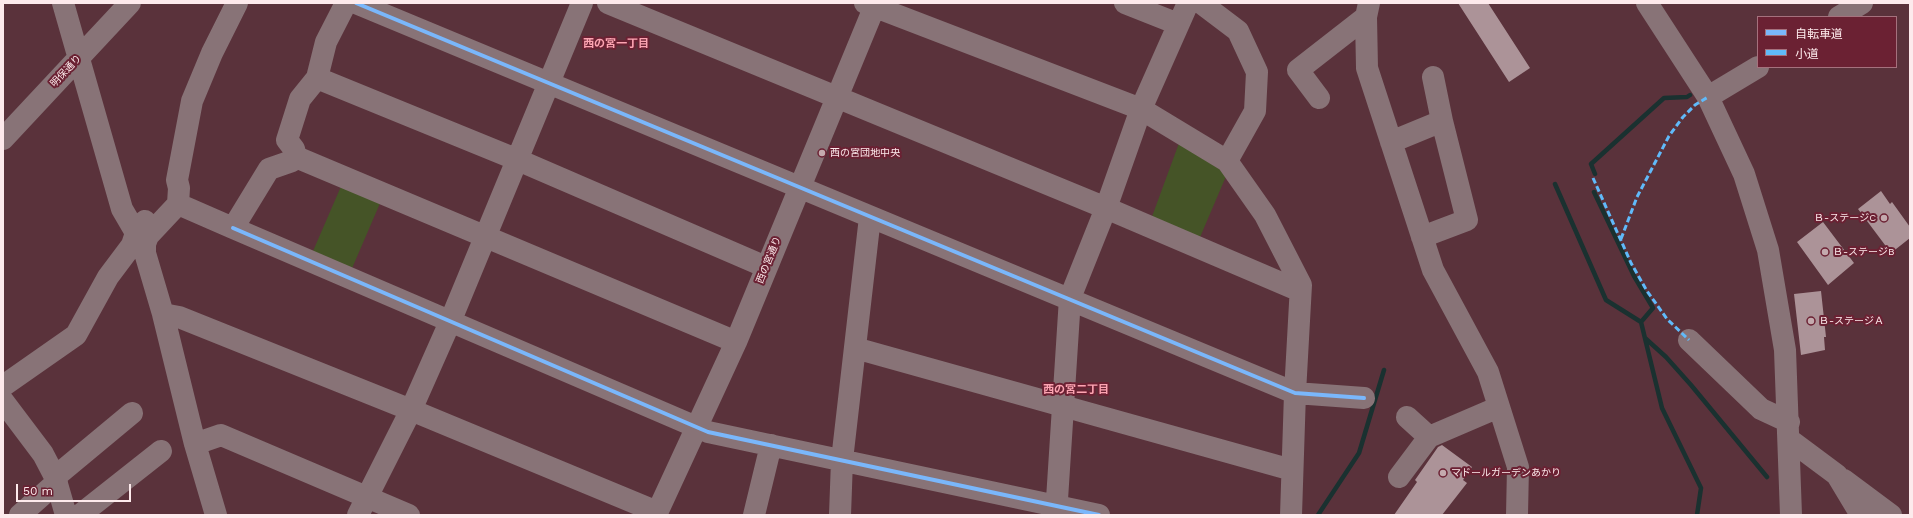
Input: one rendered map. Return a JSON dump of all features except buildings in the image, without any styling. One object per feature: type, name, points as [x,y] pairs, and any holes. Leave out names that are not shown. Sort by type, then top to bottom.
[{"type":"street","points":[[63,3],[80,56],[122,209],[136,233]]},
{"type":"street","name":"明保通り","points":[[3,139],[130,3]]},
{"type":"street","points":[[216,515],[195,444],[163,314],[145,253],[145,244],[148,236],[178,204],[179,188],[177,180],[192,101],[212,53],[237,3]]},
{"type":"street","points":[[296,157],[294,149],[287,140],[300,99],[317,78],[326,42],[346,3]]},
{"type":"street","points":[[356,3],[799,188],[1070,298],[1295,393],[1364,398]]},
{"type":"street","points":[[362,506],[411,410],[450,322],[582,3]]},
{"type":"street","points":[[608,3],[1106,208],[1300,292]]},
{"type":"street","points":[[1125,3],[1178,24]]},
{"type":"street","points":[[1057,510],[1070,298],[1106,208],[1141,110],[1188,3]]},
{"type":"street","points":[[1201,3],[1238,31],[1257,72],[1255,111],[1227,161]]},
{"type":"street","points":[[1647,3],[1708,97],[1744,174],[1768,250],[1785,350],[1791,515]]},
{"type":"street","points":[[1841,16],[1862,3]]},
{"type":"street","points":[[872,4],[1141,110],[1227,161],[1265,215],[1301,285],[1295,393],[1291,515]]},
{"type":"street","name":"西の宮通り","points":[[656,514],[736,342],[837,98],[872,4]]},
{"type":"street","points":[[1319,98],[1298,70],[1368,10]]},
{"type":"street","points":[[1368,10],[1367,68],[1433,270],[1488,372],[1518,467],[1517,515]]},
{"type":"street","points":[[1708,97],[1757,68]]},
{"type":"street","points":[[1422,237],[1467,220],[1442,121],[1433,77]]},
{"type":"street","points":[[317,78],[518,160],[766,267]]},
{"type":"street","points":[[1391,142],[1442,121]]},
{"type":"street","points":[[233,228],[269,169],[292,161],[296,157]]},
{"type":"street","points":[[296,157],[736,342]]},
{"type":"street","points":[[3,386],[76,334],[108,277],[132,245],[136,233],[177,180]]},
{"type":"street","points":[[178,204],[708,432],[842,460],[1057,510],[1099,515]]},
{"type":"street","points":[[840,515],[842,460],[870,217]]},
{"type":"street","points":[[163,314],[179,317],[411,410],[656,514]]},
{"type":"street","points":[[1689,340],[1761,409],[1789,431],[1838,475],[1891,515]]},
{"type":"street","points":[[855,348],[1292,470]]},
{"type":"street","points":[[3,401],[43,454],[56,479],[66,515]]},
{"type":"street","points":[[1398,477],[1429,437],[1498,406]]},
{"type":"street","points":[[20,515],[56,479],[132,413]]},
{"type":"street","points":[[1407,417],[1429,437]]},
{"type":"street","points":[[195,444],[220,435],[362,506],[409,515]]},
{"type":"street","points":[[754,515],[771,445]]},
{"type":"street","points":[[80,515],[161,451]]},
{"type":"street","points":[[1838,475],[1861,515]]},
{"type":"green space","points":[[1179,143],[1227,174],[1198,242],[1150,222]]},
{"type":"green space","points":[[342,184],[381,201],[350,273],[310,258]]},
{"type":"waterway","points":[[1595,174],[1591,164],[1664,98],[1687,97],[1690,95]]},
{"type":"waterway","points":[[1555,184],[1606,300],[1641,322],[1662,408],[1701,488],[1697,515]]},
{"type":"waterway","points":[[1594,192],[1634,276],[1653,308],[1641,322]]},
{"type":"waterway","points":[[1645,338],[1666,357],[1691,385],[1767,477]]},
{"type":"waterway","points":[[1318,515],[1359,453],[1384,370]]},
{"type":"marked path","points":[[1621,239],[1637,197],[1669,136],[1683,117],[1695,105],[1708,97]]},
{"type":"marked path","points":[[1593,178],[1631,263],[1647,291],[1667,319],[1689,340]]},
{"type":"cycle path","points":[[356,3],[1295,393],[1364,398]]},
{"type":"cycle path","points":[[233,228],[708,432],[1099,515]]},
{"type":"place","name":"西の宮団地中央","points":[[822,153]]},
{"type":"place","name":"Ｂ‐ステージC","points":[[1884,218]]},
{"type":"place","name":"Ｂ‐ステージB","points":[[1825,252]]},
{"type":"place","name":"Ｂ‐ステージＡ","points":[[1811,321]]},
{"type":"place","name":"マドールガーデンあかり","points":[[1443,473]]},
{"type":"district","name":"西の宮一丁目","points":[[616,44]]},
{"type":"district","name":"西の宮二丁目","points":[[1076,390]]}]
